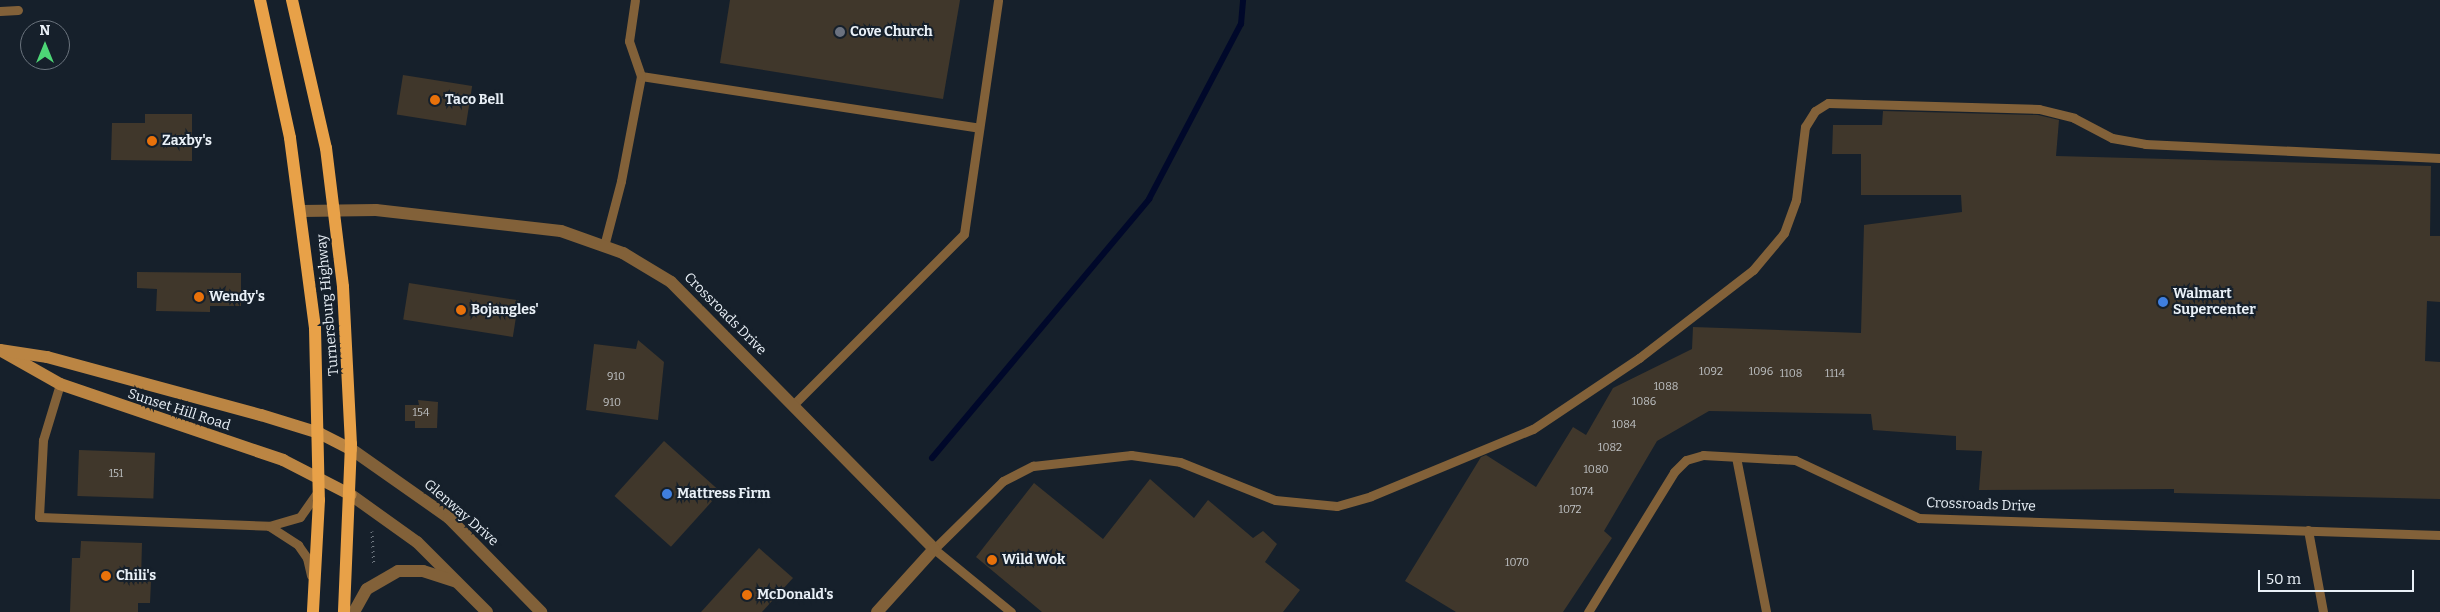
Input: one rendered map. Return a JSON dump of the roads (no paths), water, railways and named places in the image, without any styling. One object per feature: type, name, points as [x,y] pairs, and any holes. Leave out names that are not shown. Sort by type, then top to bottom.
[{"type":"main road","name":"Turnersburg Highway","points":[[260,0],[282,94],[302,211],[315,328],[319,480],[313,612]]},
{"type":"main road","name":"Turnersburg Highway","points":[[292,0],[319,114],[334,208],[347,337],[351,495],[344,612]]},
{"type":"street","name":"Crossroads Drive","points":[[302,211],[334,208],[561,231],[624,253],[671,282],[794,404],[934,549]]},
{"type":"street","name":"Sunset Hill Road","points":[[0,350],[66,362],[319,432],[351,448]]},
{"type":"street","name":"Sunset Hill Road","points":[[0,350],[60,384],[280,459],[351,495]]},
{"type":"street","name":"Glenway Drive","points":[[351,448],[441,511],[541,612]]},
{"type":"street","points":[[351,495],[418,542],[487,612]]},
{"type":"street","points":[[877,612],[934,549]]},
{"type":"street","points":[[354,612],[367,589],[398,571],[430,572],[463,586]]},
{"type":"lane","points":[[604,246],[622,181],[641,76],[629,42],[636,0]]},
{"type":"lane","points":[[794,404],[964,234],[998,0]]},
{"type":"lane","points":[[0,11],[18,10]]},
{"type":"lane","points":[[641,76],[979,128]]},
{"type":"lane","points":[[934,549],[1003,481],[1033,466],[1131,456],[1180,462],[1275,500],[1337,506],[1371,496],[1532,429],[1639,358],[1753,270],[1784,233],[1796,200],[1805,127],[1815,111],[1828,103],[2039,109],[2074,118],[2112,138],[2145,144],[2440,158]]},
{"type":"lane","points":[[60,384],[43,440],[39,517],[269,526],[304,515],[314,502],[319,480]]},
{"type":"lane","name":"Crossroads Drive","points":[[1588,612],[1686,460],[1702,456],[1796,460],[1919,518],[2440,535]]},
{"type":"lane","points":[[1736,457],[1766,612]]},
{"type":"lane","points":[[269,526],[295,542],[307,558],[313,612]]},
{"type":"lane","points":[[2308,530],[2323,612]]},
{"type":"lane","name":"Crossroads Drive","points":[[934,549],[1011,612]]},
{"type":"waterway","points":[[932,458],[1149,199],[1241,24],[1243,0]]},
{"type":"place","name":"Cove Church","points":[[840,32]]},
{"type":"place","name":"Taco Bell","points":[[435,100]]},
{"type":"place","name":"Zaxby's","points":[[152,141]]},
{"type":"place","name":"Wendy's","points":[[199,297]]},
{"type":"place","name":"Walmart Supercenter","points":[[2163,302]]},
{"type":"place","name":"Bojangles'","points":[[461,310]]},
{"type":"place","name":"Mattress Firm","points":[[667,494]]},
{"type":"place","name":"Wild Wok","points":[[992,560]]},
{"type":"place","name":"Chili's","points":[[106,576]]},
{"type":"place","name":"McDonald's","points":[[747,595]]}]
